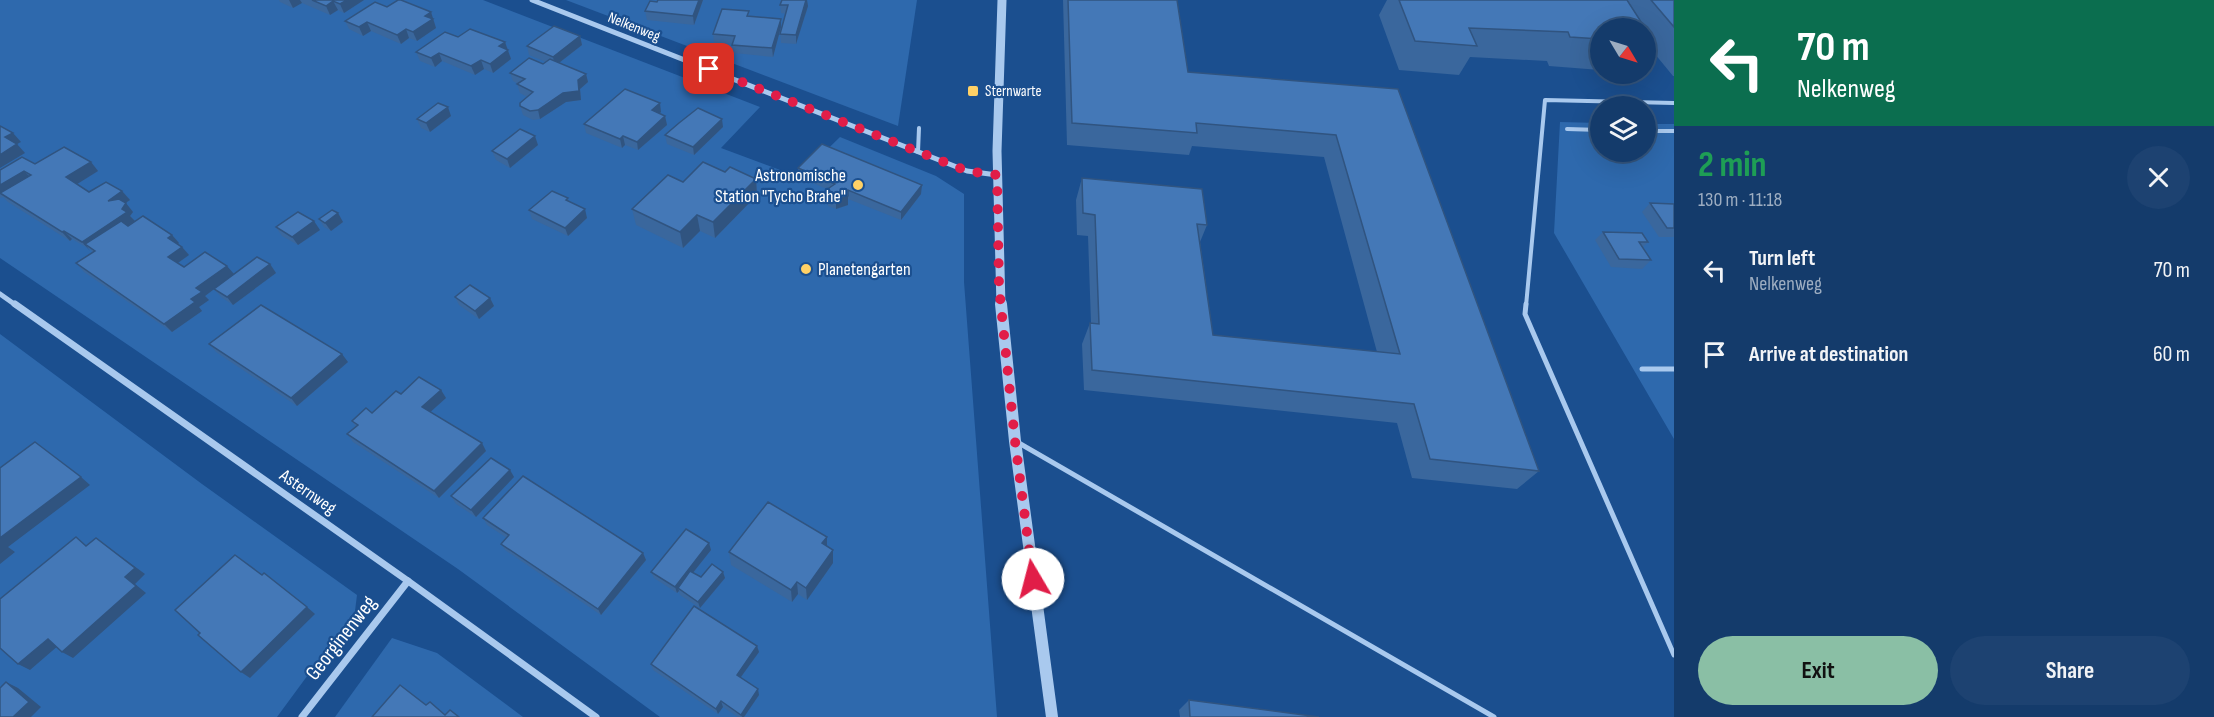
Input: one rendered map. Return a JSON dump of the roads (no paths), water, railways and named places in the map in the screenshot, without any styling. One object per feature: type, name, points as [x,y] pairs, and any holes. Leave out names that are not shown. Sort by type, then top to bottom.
[{"type":"street","name":"Nelkenweg","points":[[532,0],[967,171],[997,175]]},
{"type":"street","points":[[1002,0],[997,175],[999,287],[1015,441],[1052,717]]},
{"type":"street","name":"Asternweg","points":[[0,294],[408,581],[596,717]]},
{"type":"street","name":"Georginenweg","points":[[302,717],[408,581]]},
{"type":"lane","points":[[1674,103],[1545,100],[1525,314],[1674,655]]},
{"type":"lane","points":[[918,152],[920,128]]},
{"type":"lane","points":[[1567,129],[1590,130]]},
{"type":"lane","points":[[1656,131],[1674,131]]},
{"type":"lane","points":[[1642,369],[1674,369]]},
{"type":"lane","points":[[1015,441],[1494,717]]},
{"type":"place","name":"Sternwarte","points":[[973,91]]},
{"type":"place","name":"Astronomische Station \"Tycho Brahe\"","points":[[858,185]]},
{"type":"place","name":"Planetengarten","points":[[806,269]]}]
